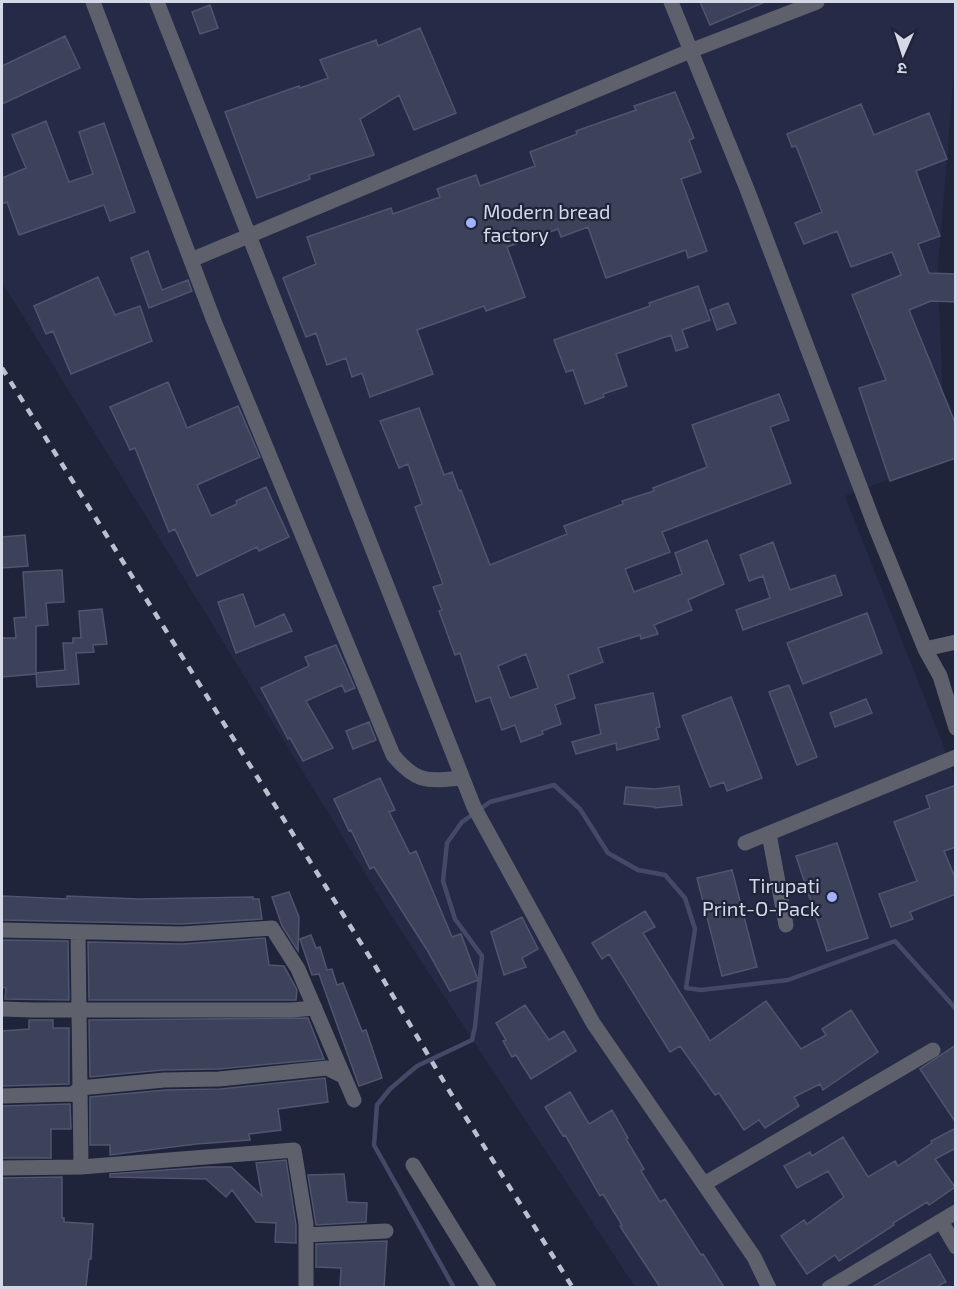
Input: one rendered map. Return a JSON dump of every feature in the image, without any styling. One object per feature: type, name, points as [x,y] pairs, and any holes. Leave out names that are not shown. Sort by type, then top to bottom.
[{"type":"street","points":[[93,2],[218,332],[393,755],[407,772],[432,781],[462,778]]},
{"type":"street","points":[[157,2],[474,807],[593,1023],[754,1257],[769,1287]]},
{"type":"street","points":[[671,2],[747,189],[875,526],[925,649],[940,676],[956,728]]},
{"type":"street","points":[[191,260],[690,51],[817,2]]},
{"type":"street","points":[[925,649],[956,642]]},
{"type":"street","points":[[745,843],[956,757]]},
{"type":"street","points":[[769,834],[786,925]]},
{"type":"street","points":[[2,930],[182,933],[272,928],[298,969],[354,1100]]},
{"type":"street","points":[[78,932],[81,1167]]},
{"type":"street","points":[[2,1009],[315,1008]]},
{"type":"street","points":[[704,1184],[933,1050]]},
{"type":"street","points":[[2,1096],[72,1094],[80,1088],[164,1080],[219,1079],[327,1068],[343,1076]]},
{"type":"street","points":[[2,1168],[81,1167],[294,1150],[306,1224],[306,1287]]},
{"type":"street","points":[[413,1165],[489,1287]]},
{"type":"street","points":[[829,1287],[956,1212]]},
{"type":"street","points":[[940,1221],[956,1247]]},
{"type":"street","points":[[306,1235],[386,1231]]},
{"type":"shaded area","points":[[2,2],[955,2],[955,60],[938,268],[945,458],[845,496],[955,775],[955,1287],[635,1287],[392,917],[2,282]]},
{"type":"building","points":[[700,2],[765,2],[710,25]]},
{"type":"building","points":[[210,5],[218,28],[200,34],[192,12]]},
{"type":"building","points":[[420,28],[456,113],[414,130],[399,95],[360,119],[374,155],[309,175],[310,179],[257,198],[225,112],[328,78],[320,60],[376,40],[378,46]]},
{"type":"building","points":[[65,36],[80,68],[2,104],[2,66]]},
{"type":"building","points":[[675,92],[694,138],[689,140],[701,172],[681,179],[707,251],[688,258],[686,250],[606,278],[588,227],[561,237],[558,229],[507,247],[525,297],[486,311],[484,306],[417,330],[433,374],[370,397],[362,373],[352,377],[346,358],[327,365],[316,333],[306,337],[283,278],[316,264],[307,237],[391,208],[393,214],[440,197],[437,189],[476,175],[480,186],[535,166],[530,152],[577,134],[576,131],[636,110],[634,106]]},
{"type":"building","points":[[861,104],[874,135],[929,113],[947,159],[916,171],[940,236],[918,244],[929,273],[956,274],[956,302],[931,301],[909,310],[956,425],[956,458],[890,481],[859,388],[886,380],[852,295],[901,275],[892,252],[851,267],[837,231],[804,244],[795,223],[822,212],[796,146],[792,147],[787,134]]},
{"type":"building","points":[[46,121],[69,182],[93,174],[79,132],[104,123],[135,212],[110,221],[104,205],[19,235],[7,202],[2,204],[2,178],[26,168],[12,135]]},
{"type":"building","points":[[148,251],[162,290],[188,280],[192,291],[149,308],[131,258]]},
{"type":"building","points":[[98,277],[115,315],[140,306],[152,341],[71,374],[53,331],[46,334],[34,306]]},
{"type":"building","points":[[698,286],[710,320],[682,330],[688,347],[676,351],[671,335],[616,354],[627,386],[603,394],[604,397],[585,404],[573,370],[566,372],[554,340],[650,306],[649,303]]},
{"type":"building","points":[[728,303],[736,323],[717,330],[710,310]]},
{"type":"building","points":[[168,382],[187,428],[238,406],[260,457],[197,485],[211,516],[266,487],[289,537],[259,551],[257,547],[197,576],[175,529],[169,532],[135,448],[130,450],[110,407]]},
{"type":"building","points":[[779,394],[789,420],[770,427],[791,483],[662,532],[670,552],[625,569],[634,592],[682,574],[675,553],[707,540],[724,584],[688,600],[692,610],[654,625],[658,634],[641,639],[640,635],[598,648],[603,662],[568,675],[575,698],[555,705],[561,724],[521,742],[515,725],[502,730],[490,697],[476,702],[460,653],[455,655],[433,587],[443,584],[415,507],[422,504],[408,464],[399,468],[380,421],[419,408],[444,475],[452,472],[490,565],[567,534],[564,526],[623,504],[622,501],[654,491],[653,488],[707,467],[692,425]],"holes":[[[526,654],[538,688],[510,698],[498,666]]]},
{"type":"building","points":[[25,535],[28,566],[2,568],[2,537]]},
{"type":"building","points":[[773,542],[790,590],[835,575],[842,595],[743,630],[736,610],[770,598],[763,576],[749,581],[740,555]]},
{"type":"building","points":[[62,570],[64,602],[46,603],[48,625],[36,626],[36,674],[2,677],[2,638],[16,638],[14,618],[26,617],[23,572]]},
{"type":"building","points":[[243,594],[255,627],[284,614],[292,631],[236,653],[218,602]]},
{"type":"building","points":[[102,609],[107,644],[93,645],[94,652],[76,653],[79,684],[37,687],[36,673],[65,670],[63,643],[73,643],[73,638],[81,638],[79,611]]},
{"type":"building","points":[[867,613],[882,653],[803,684],[787,643]]},
{"type":"building","points":[[336,645],[355,688],[345,692],[342,685],[306,701],[333,748],[303,761],[290,738],[288,739],[261,688],[309,666],[305,657]]},
{"type":"building","points":[[789,685],[817,757],[797,765],[769,692]]},
{"type":"building","points":[[653,693],[660,727],[656,728],[659,739],[617,750],[616,743],[576,754],[572,742],[601,734],[595,705]]},
{"type":"building","points":[[731,697],[762,778],[727,791],[724,782],[710,787],[682,716]]},
{"type":"building","points":[[866,699],[872,713],[835,727],[830,713]]},
{"type":"building","points":[[369,722],[376,740],[353,749],[346,731]]},
{"type":"building","points":[[380,778],[395,810],[389,812],[410,854],[416,851],[452,937],[461,934],[478,980],[450,991],[427,950],[374,867],[370,869],[351,830],[349,831],[334,799]]},
{"type":"building","points":[[956,785],[956,847],[944,851],[956,880],[956,894],[910,912],[913,919],[891,927],[879,894],[917,881],[894,822],[930,808],[926,796]]},
{"type":"building","points":[[679,786],[682,805],[655,808],[624,804],[626,787],[655,789]]},
{"type":"building","name":"Tirupati Print-O-Pack","points":[[837,843],[868,938],[827,951],[796,856]]},
{"type":"building","points":[[732,870],[757,967],[722,976],[697,878]]},
{"type":"building","points":[[289,892],[299,917],[298,951],[282,926],[272,897]]},
{"type":"building","points":[[2,896],[67,899],[67,896],[139,899],[253,897],[253,899],[259,899],[262,919],[182,924],[2,920]]},
{"type":"building","points":[[645,911],[655,927],[643,933],[710,1041],[766,1001],[801,1049],[826,1035],[822,1029],[851,1010],[878,1052],[823,1090],[820,1084],[794,1097],[799,1106],[765,1128],[759,1120],[744,1130],[719,1093],[715,1095],[680,1046],[670,1052],[609,954],[602,959],[592,943]]},
{"type":"building","points":[[522,917],[538,949],[522,958],[526,967],[504,975],[491,932]]},
{"type":"building","points":[[311,935],[316,948],[320,947],[327,970],[332,969],[337,985],[343,983],[362,1031],[366,1030],[382,1078],[359,1086],[319,974],[312,975],[300,939]]},
{"type":"building","points":[[265,938],[269,965],[284,966],[297,990],[296,1000],[89,1000],[88,942],[182,944]]},
{"type":"building","points":[[2,940],[68,941],[69,1000],[5,999],[6,988],[2,987]]},
{"type":"building","points":[[525,1005],[549,1040],[564,1031],[576,1051],[531,1079],[516,1055],[512,1057],[503,1041],[506,1040],[496,1023]]},
{"type":"building","points":[[308,1018],[324,1059],[218,1069],[163,1070],[90,1077],[89,1020]]},
{"type":"building","points":[[29,1020],[53,1020],[53,1028],[69,1028],[69,1084],[2,1086],[2,1031],[29,1029]]},
{"type":"building","points":[[956,1045],[956,1123],[920,1069]]},
{"type":"building","points":[[325,1078],[328,1102],[278,1109],[281,1130],[249,1134],[250,1140],[110,1155],[110,1145],[90,1145],[90,1097],[165,1090],[220,1089]]},
{"type":"building","points":[[570,1092],[589,1124],[612,1110],[644,1169],[641,1171],[660,1202],[665,1199],[724,1287],[660,1287],[620,1226],[622,1225],[603,1194],[600,1196],[565,1135],[563,1136],[545,1107]]},
{"type":"building","points":[[70,1104],[71,1129],[51,1129],[51,1158],[2,1158],[2,1106]]},
{"type":"building","points":[[956,1128],[956,1148],[935,1159],[955,1187],[929,1205],[927,1202],[893,1223],[894,1225],[839,1261],[835,1255],[807,1274],[781,1236],[804,1220],[807,1224],[844,1197],[828,1171],[797,1188],[784,1166],[810,1152],[812,1156],[843,1137],[868,1177],[895,1161],[898,1166],[932,1143],[931,1141]]},
{"type":"building","points":[[286,1160],[296,1225],[296,1243],[275,1242],[276,1223],[256,1222],[232,1190],[226,1197],[206,1179],[110,1177],[110,1174],[231,1167],[262,1196],[256,1163]]},
{"type":"building","points":[[344,1174],[347,1202],[367,1203],[366,1222],[316,1225],[308,1175]]},
{"type":"building","points":[[62,1177],[62,1218],[64,1222],[93,1224],[91,1259],[89,1259],[86,1287],[2,1287],[2,1178]]},
{"type":"building","points":[[387,1241],[384,1287],[340,1287],[341,1268],[316,1267],[316,1244]]},
{"type":"building","points":[[930,1254],[946,1282],[936,1287],[872,1287]]},
{"type":"waterway","points":[[454,1288],[374,1145],[377,1105],[390,1089],[417,1066],[472,1040],[482,956],[455,919],[443,881],[447,843],[462,822],[490,802],[554,785],[580,809],[608,853],[638,870],[665,875],[685,898],[695,929],[686,988],[701,990],[788,980],[895,941],[956,1009]]},
{"type":"railway","points":[[2,368],[573,1288]]},
{"type":"place","name":"Modern bread factory","points":[[471,223]]},
{"type":"place","name":"Tirupati Print-O-Pack","points":[[832,897]]}]
